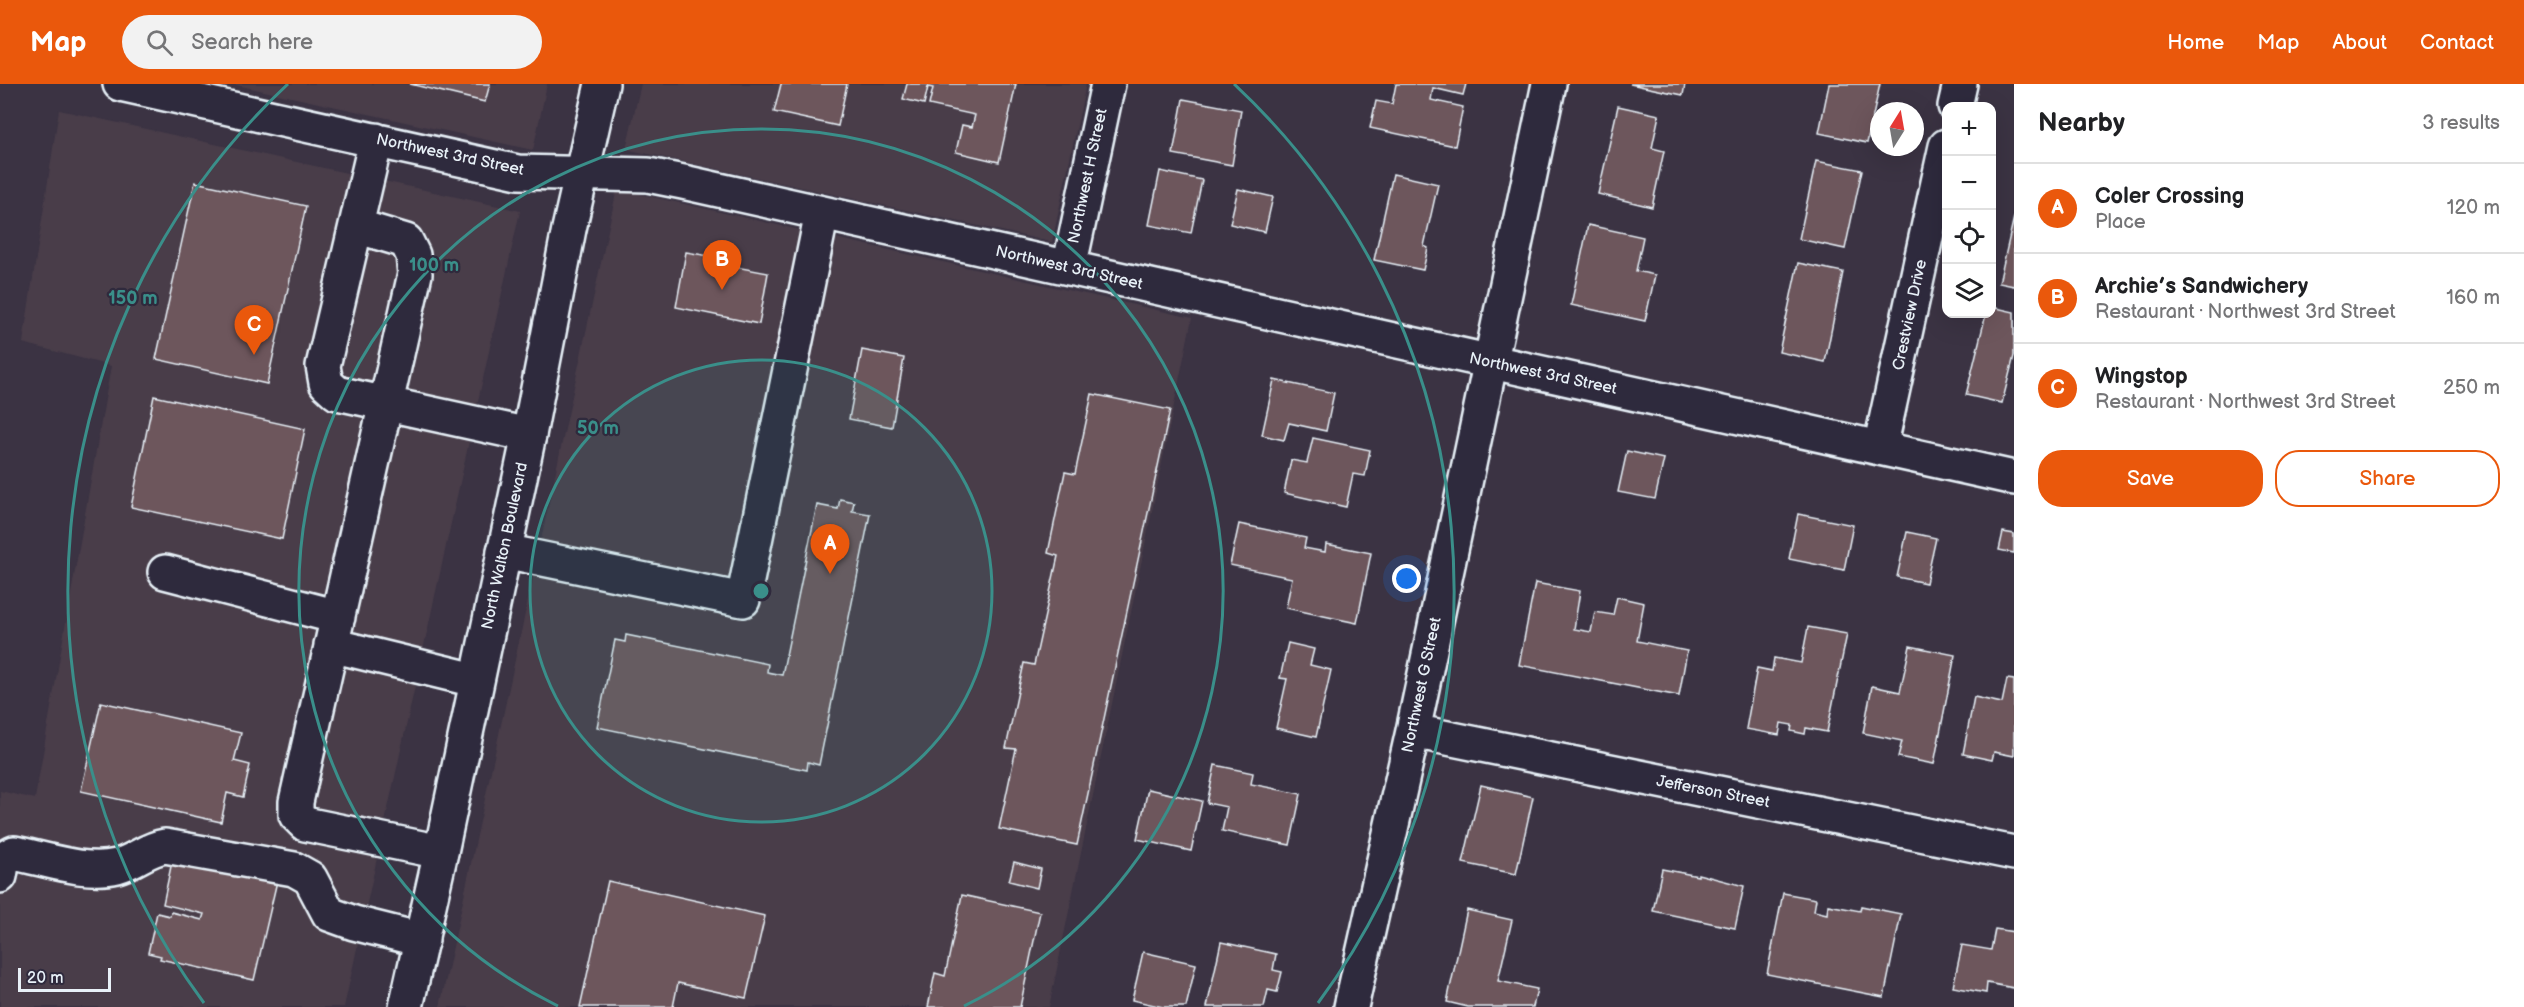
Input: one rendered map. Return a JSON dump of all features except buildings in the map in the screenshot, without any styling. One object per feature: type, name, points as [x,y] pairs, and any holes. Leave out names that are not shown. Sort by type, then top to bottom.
[{"type":"street","name":"Northwest 3rd Street","points":[[120,84],[518,172],[648,175],[2014,478]]},
{"type":"street","name":"North Walton Boulevard","points":[[406,1007],[441,852],[475,680],[529,435],[569,230],[602,84]]},
{"type":"street","name":"Northwest H Street","points":[[1069,268],[1108,84]]},
{"type":"street","points":[[1489,362],[1549,84]]},
{"type":"street","points":[[1956,102],[1960,84]]},
{"type":"street","points":[[376,140],[323,366],[326,383],[338,393],[529,435]]},
{"type":"street","name":"Crestview Drive","points":[[1880,448],[1945,156]]},
{"type":"street","points":[[504,551],[743,600],[822,213]]},
{"type":"street","points":[[356,226],[406,241],[413,255],[415,274],[296,802],[296,815],[305,824],[441,852]]},
{"type":"street","name":"Northwest G Street","points":[[1351,1007],[1413,731],[1489,362]]},
{"type":"street","points":[[165,572],[475,680]]},
{"type":"street","name":"Jefferson Street","points":[[1413,731],[2014,853]]},
{"type":"street","points":[[7,864],[99,869],[119,865],[137,858],[149,849],[165,846],[280,866],[294,869],[309,878],[329,914],[354,923],[422,940]]},
{"type":"shaded area","points":[[232,84],[547,84],[533,150]]},
{"type":"shaded area","points":[[641,84],[1086,84],[1052,242],[626,149]]},
{"type":"shaded area","points":[[59,110],[520,211],[344,1007],[0,1007],[0,791],[35,799],[111,366],[23,343]]},
{"type":"shaded area","points":[[617,189],[1192,318],[1049,1007],[440,1007]]},
{"type":"place","name":"Archie’s Sandwichery","points":[[722,290]]},
{"type":"place","name":"Wingstop","points":[[254,355]]},
{"type":"place","name":"Coler Crossing","points":[[830,574]]}]
